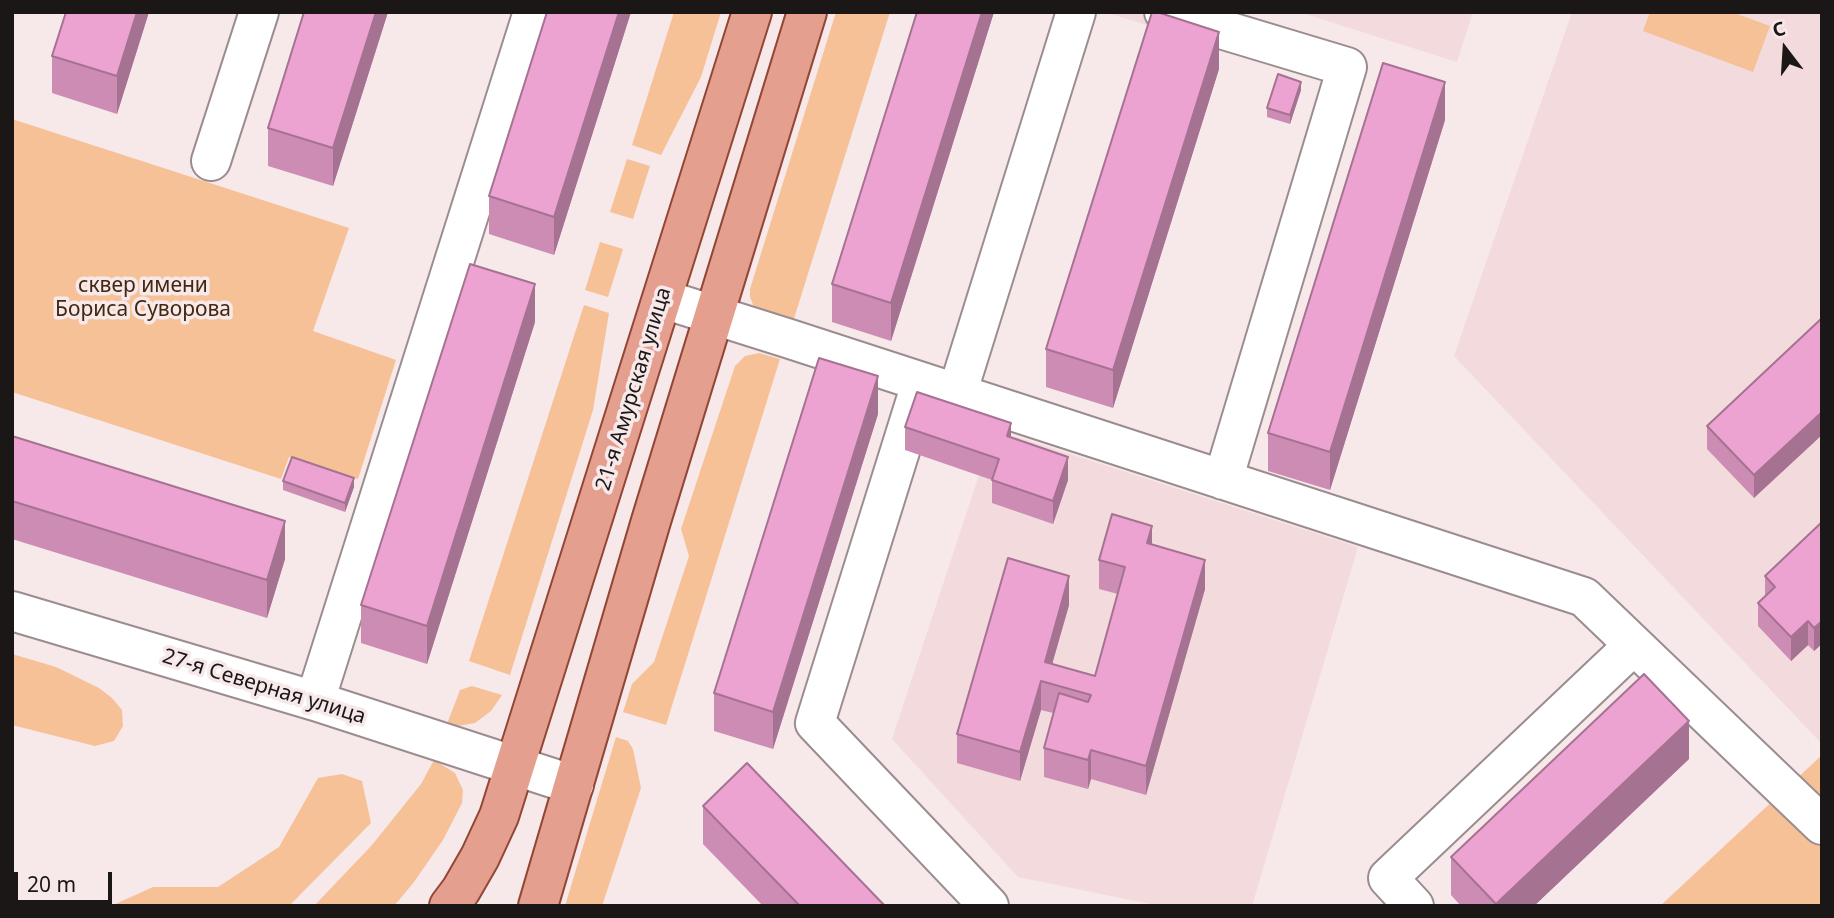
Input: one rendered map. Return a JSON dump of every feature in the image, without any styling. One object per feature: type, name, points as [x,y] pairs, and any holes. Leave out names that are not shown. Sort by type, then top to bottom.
[{"type":"main road","name":"21-я Амурская улица","points":[[449,906],[480,856],[499,816],[752,12]]},
{"type":"main road","points":[[538,906],[595,709],[807,12]]},
{"type":"street","points":[[211,161],[259,12]]},
{"type":"street","points":[[315,701],[533,12]]},
{"type":"street","points":[[989,906],[815,723],[1076,12]]},
{"type":"street","points":[[1164,12],[1347,67],[1223,480]]},
{"type":"street","points":[[663,299],[1584,597],[1822,825]]},
{"type":"street","name":"27-я Северная улица","points":[[12,611],[315,701],[574,785]]},
{"type":"street","points":[[1414,906],[1388,878],[1634,645]]},
{"type":"shaded area","points":[[1105,12],[1167,12],[1162,30]]},
{"type":"shaded area","points":[[1299,12],[1473,12],[1457,62]]},
{"type":"shaded area","points":[[1572,12],[1822,12],[1822,744],[1454,356]]},
{"type":"shaded area","points":[[1014,436],[1358,547],[1252,906],[1160,906],[1018,877],[892,739],[979,475],[999,482]]},
{"type":"green space","points":[[674,12],[721,12],[701,77],[661,155],[632,145]]},
{"type":"green space","points":[[836,12],[890,12],[791,328],[756,312],[750,289]]},
{"type":"green space","points":[[1650,12],[1732,12],[1770,26],[1753,72],[1643,31]]},
{"type":"green space","name":"сквер имени Бориса Суворова","points":[[12,119],[349,228],[313,331],[396,360],[358,479],[289,457],[281,479],[12,392]]},
{"type":"green space","points":[[627,159],[650,166],[633,219],[610,212]]},
{"type":"green space","points":[[600,242],[623,249],[608,297],[585,290]]},
{"type":"green space","points":[[584,305],[609,313],[593,410],[510,675],[469,661]]},
{"type":"green space","points":[[759,353],[780,359],[666,725],[623,712],[632,684],[654,662],[689,556],[681,529],[735,366],[745,356]]},
{"type":"green space","points":[[12,654],[56,667],[99,688],[112,698],[122,710],[123,726],[114,741],[95,746],[12,725]]},
{"type":"green space","points":[[472,686],[502,695],[491,711],[475,723],[458,726],[447,724],[460,690]]},
{"type":"green space","points":[[616,737],[628,741],[633,749],[641,788],[602,906],[565,906]]},
{"type":"green space","points":[[1822,755],[1822,906],[1660,906]]},
{"type":"green space","points":[[434,760],[455,773],[463,790],[462,803],[443,840],[414,882],[394,906],[314,906],[372,845],[421,784]]},
{"type":"green space","points":[[342,774],[362,781],[371,823],[289,906],[111,906],[153,887],[218,887],[279,847],[318,778]]},
{"type":"building","points":[[66,12],[137,12],[117,76],[52,56]]},
{"type":"building","points":[[304,12],[376,12],[333,148],[268,128]]},
{"type":"building","points":[[547,12],[619,12],[554,217],[489,196]]},
{"type":"building","points":[[917,12],[982,12],[891,303],[832,284]]},
{"type":"building","points":[[1152,12],[1219,32],[1113,370],[1046,349]]},
{"type":"building","points":[[1383,63],[1445,82],[1330,452],[1268,433]]},
{"type":"building","points":[[1278,74],[1301,82],[1290,115],[1267,108]]},
{"type":"building","points":[[470,264],[535,284],[427,626],[361,605]]},
{"type":"building","points":[[1822,318],[1822,412],[1754,475],[1707,426]]},
{"type":"building","points":[[819,358],[878,376],[773,712],[714,693]]},
{"type":"building","points":[[917,392],[1011,423],[1007,436],[1068,457],[1053,501],[992,480],[999,459],[905,427]]},
{"type":"building","points":[[12,436],[285,521],[267,580],[12,501]]},
{"type":"building","points":[[292,457],[354,478],[345,503],[283,481]]},
{"type":"building","points":[[1112,514],[1152,526],[1147,543],[1205,560],[1146,766],[1091,750],[1088,760],[1044,748],[1059,693],[1088,702],[1091,695],[1041,681],[1020,752],[957,734],[1008,558],[1069,576],[1045,662],[1095,676],[1125,567],[1099,560]]},
{"type":"building","points":[[1822,522],[1822,621],[1814,628],[1808,621],[1791,637],[1758,603],[1775,587],[1765,576]]},
{"type":"building","points":[[1644,674],[1689,721],[1496,904],[1451,857]]},
{"type":"building","points":[[747,763],[885,906],[800,906],[703,806]]}]
